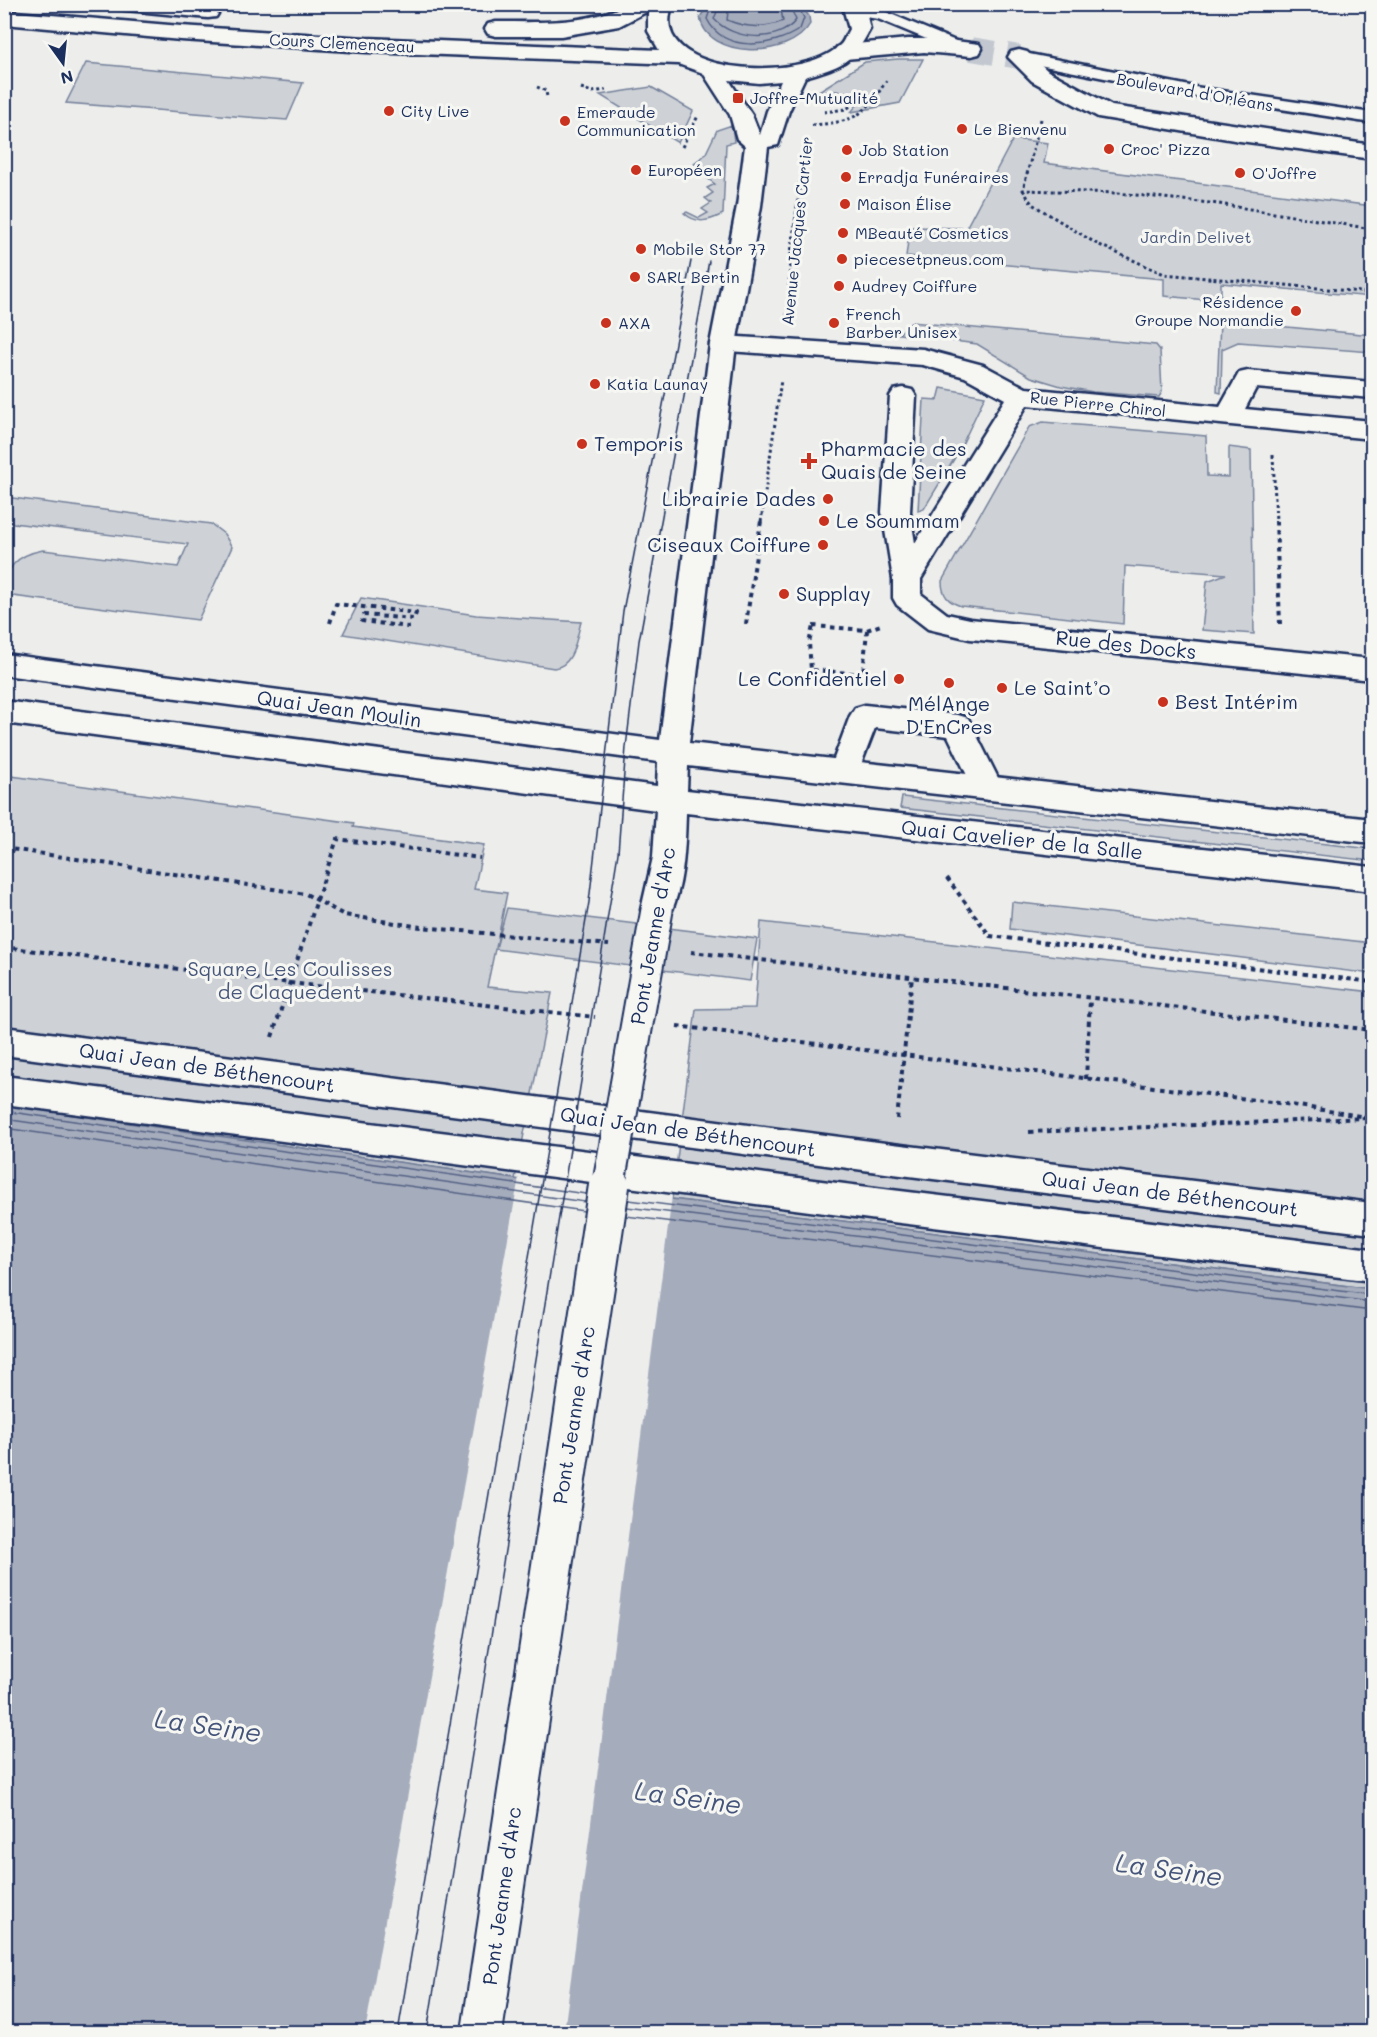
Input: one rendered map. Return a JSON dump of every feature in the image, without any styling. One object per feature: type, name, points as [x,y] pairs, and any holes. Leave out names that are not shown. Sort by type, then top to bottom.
[{"type":"street","points":[[126,4],[216,10]]},
{"type":"street","points":[[475,28],[561,29],[611,21],[646,4]]},
{"type":"street","points":[[662,4],[657,16],[658,30],[664,41],[681,57],[712,71],[756,77],[795,74],[824,65],[845,52],[852,44],[859,29],[856,8]]},
{"type":"street","name":"Cours Clemenceau","points":[[4,17],[181,33],[355,44],[681,57]]},
{"type":"street","points":[[845,52],[904,46],[962,47]]},
{"type":"street","points":[[1019,57],[1040,76],[1106,112],[1240,134],[1372,152]]},
{"type":"street","points":[[712,71],[741,115],[748,139],[757,142],[749,206],[723,344],[673,753],[1372,831]]},
{"type":"street","name":"Avenue Jacques Cartier","points":[[757,142],[770,140],[778,111],[795,74]]},
{"type":"street","name":"Rue Pierre Chirol","points":[[723,344],[923,357],[955,363],[986,374],[1020,396],[1372,430]]},
{"type":"street","points":[[1228,417],[1248,379],[1372,390]]},
{"type":"street","name":"Rue des Docks","points":[[903,396],[896,512],[907,579],[907,598],[938,622],[970,629],[1372,670]]},
{"type":"street","points":[[907,579],[1020,396]]},
{"type":"street","name":"Quai Jean Moulin","points":[[4,664],[673,753]]},
{"type":"street","points":[[4,712],[672,800]]},
{"type":"street","points":[[844,772],[864,716],[958,726],[988,788]]},
{"type":"street","name":"Pont Jeanne d'Arc","points":[[482,2032],[614,1151],[657,910],[669,857],[673,753]]},
{"type":"street","name":"Quai Cavelier de la Salle","points":[[672,800],[1372,879]]},
{"type":"street","name":"Quai Jean de Béthencourt","points":[[4,1041],[893,1159],[1372,1219]]},
{"type":"street","points":[[4,1090],[868,1203],[1372,1265]]},
{"type":"lane","points":[[856,8],[881,15],[962,47]]},
{"type":"lane","name":"Boulevard d'Orléans","points":[[1019,57],[1149,85],[1298,109],[1372,118]]},
{"type":"path","points":[[808,126],[858,118],[870,109],[887,79]]},
{"type":"path","points":[[592,92],[611,89]]},
{"type":"path","points":[[824,112],[846,109],[851,105],[848,96],[834,94]]},
{"type":"path","points":[[682,147],[702,108]]},
{"type":"path","points":[[1041,119],[1023,190],[1032,204],[1097,244],[1164,274],[1372,292]]},
{"type":"path","name":"Avenue Jacques Cartier","points":[[786,323],[791,253],[805,149]]},
{"type":"path","points":[[1023,190],[1119,193],[1219,204],[1372,229]]},
{"type":"path","points":[[1238,280],[1238,285]]},
{"type":"path","points":[[746,624],[781,375]]},
{"type":"path","points":[[1272,421],[1282,661]]},
{"type":"path","points":[[330,623],[336,604],[416,613],[414,619],[364,615],[362,621],[408,627],[407,633]]},
{"type":"path","points":[[813,626],[867,630],[863,674],[811,670],[809,643],[813,626]]},
{"type":"path","points":[[260,1075],[337,839],[480,858]]},
{"type":"path","points":[[4,848],[306,894],[344,915],[421,927],[614,945]]},
{"type":"path","points":[[947,878],[990,936],[1372,982]]},
{"type":"path","points":[[4,947],[290,983],[597,1017]]},
{"type":"path","points":[[686,952],[1372,1030]]},
{"type":"path","points":[[893,1159],[912,977]]},
{"type":"path","points":[[1086,1079],[1090,999]]},
{"type":"path","points":[[668,1025],[903,1054],[1372,1118]]},
{"type":"path","points":[[1018,1132],[1372,1118]]},
{"type":"green space","points":[[923,59],[900,103],[851,112],[858,104],[850,93],[836,91],[814,94],[865,62]]},
{"type":"green space","points":[[86,63],[303,83],[287,120],[66,103]]},
{"type":"green space","points":[[651,87],[693,111],[678,143],[600,95]]},
{"type":"green space","points":[[732,125],[734,142],[726,144],[723,214],[708,220],[689,217],[684,213],[687,212],[699,218],[708,213],[702,209],[711,203],[705,198],[713,193],[707,188],[715,184],[707,178],[713,174],[694,163],[705,155],[717,130]]},
{"type":"green space","name":"Jardin Delivet","points":[[1013,139],[1048,143],[1044,163],[1372,206],[1372,297],[1221,283],[1221,301],[1218,301],[1164,296],[1164,279],[906,256],[910,227],[966,228]]},
{"type":"green space","points":[[911,322],[1156,345],[1160,350],[1162,392],[1159,397],[1093,392],[1061,386],[1031,377],[977,344],[899,334]]},
{"type":"green space","points":[[1220,322],[1372,335],[1372,352],[1238,342],[1222,349],[1221,393],[1217,392]]},
{"type":"green space","points":[[941,388],[985,396],[959,451],[924,509],[918,511],[924,399],[938,400]]},
{"type":"green space","points":[[1043,422],[1206,436],[1207,476],[1229,477],[1229,447],[1251,450],[1254,634],[1202,630],[1207,581],[1226,574],[1125,566],[1123,624],[961,606],[949,600],[943,590],[942,581],[1029,427]]},
{"type":"green space","points":[[5,497],[211,524],[224,534],[232,547],[198,620],[5,595],[9,570],[19,559],[34,552],[43,550],[178,567],[188,544],[5,522]]},
{"type":"green space","points":[[361,598],[476,615],[581,622],[570,657],[561,666],[554,668],[343,634]]},
{"type":"green space","name":"Square Les Coulisses de Claquedent","points":[[4,775],[354,823],[353,827],[484,845],[474,889],[507,893],[496,948],[507,908],[757,939],[750,981],[495,949],[487,987],[552,993],[515,1179],[5,1105]]},
{"type":"green space","points":[[902,797],[1372,849],[1372,861],[900,808]]},
{"type":"green space","points":[[1012,902],[1372,943],[1372,974],[1010,929]]},
{"type":"green space","points":[[761,922],[1372,992],[1372,1289],[672,1199],[696,1009],[755,1008]]},
{"type":"water","points":[[709,4],[800,5],[809,16],[810,24],[800,36],[785,44],[768,49],[750,50],[732,47],[717,41],[706,31],[700,17]]},
{"type":"water","name":"La Seine","points":[[5,1105],[515,1179],[1372,1289],[1372,2032],[5,2032]]},
{"type":"pier","points":[[519,1177],[672,1196],[564,2032],[365,2032]]},
{"type":"tunnel","points":[[971,49],[1019,57]]},
{"type":"tram line","points":[[398,2032],[589,902],[623,611],[691,261]]},
{"type":"tram line","points":[[427,2032],[618,853],[626,747],[639,641],[709,261]]},
{"type":"place","name":"Joffre-Mutualité","points":[[738,98]]},
{"type":"place","name":"City Live","points":[[389,111]]},
{"type":"place","name":"Emeraude Communication","points":[[565,121]]},
{"type":"place","name":"Le Bienvenu","points":[[962,129]]},
{"type":"place","name":"Croc' Pizza","points":[[1109,149]]},
{"type":"place","name":"Job Station","points":[[847,150]]},
{"type":"place","name":"Européen","points":[[636,170]]},
{"type":"place","name":"O'Joffre","points":[[1240,173]]},
{"type":"place","name":"Erradja Funéraires","points":[[846,177]]},
{"type":"place","name":"Maison Élise","points":[[845,204]]},
{"type":"place","name":"MBeauté Cosmetics","points":[[843,233]]},
{"type":"place","name":"Mobile Stor 77","points":[[641,249]]},
{"type":"place","name":"piecesetpneus.com","points":[[842,259]]},
{"type":"place","name":"SARL Bertin","points":[[635,277]]},
{"type":"place","name":"Audrey Coiffure","points":[[839,286]]},
{"type":"place","name":"Résidence Groupe Normandie","points":[[1296,311]]},
{"type":"place","name":"AXA","points":[[606,323]]},
{"type":"place","name":"French Barber Unisex","points":[[834,323]]},
{"type":"place","name":"Katia Launay","points":[[595,384]]},
{"type":"place","name":"Temporis","points":[[582,444]]},
{"type":"place","name":"Pharmacie des Quais de Seine","points":[[809,461]]},
{"type":"place","name":"Librairie Dades","points":[[828,499]]},
{"type":"place","name":"Le Soummam","points":[[824,521]]},
{"type":"place","name":"Ciseaux Coiffure","points":[[823,545]]},
{"type":"place","name":"Supplay","points":[[784,594]]},
{"type":"place","name":"Le Confidentiel","points":[[899,679]]},
{"type":"place","name":"MélAnge D'EnCres","points":[[949,683]]},
{"type":"place","name":"Le Saint’o","points":[[1002,688]]},
{"type":"place","name":"Best Intérim","points":[[1163,702]]}]
